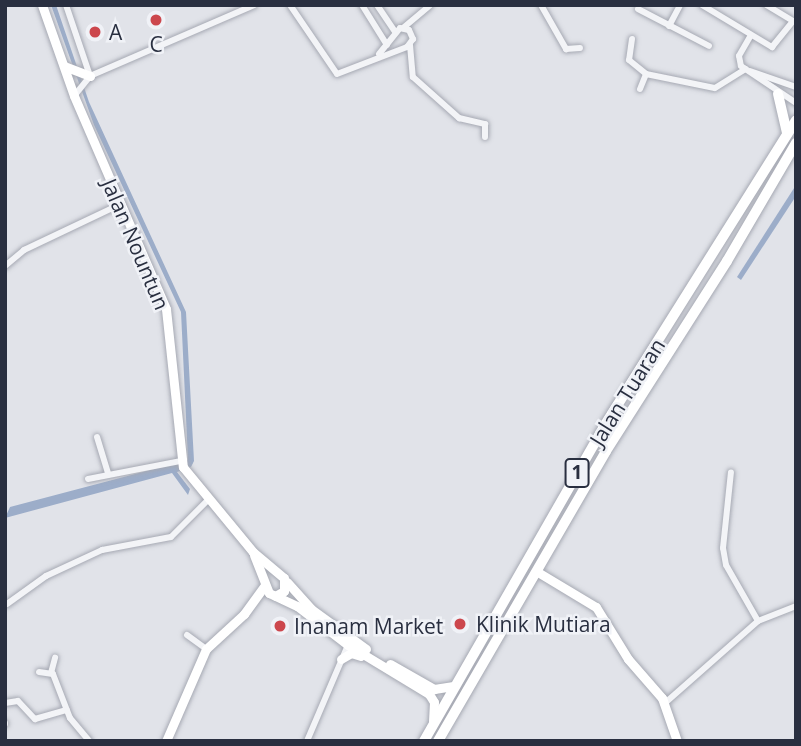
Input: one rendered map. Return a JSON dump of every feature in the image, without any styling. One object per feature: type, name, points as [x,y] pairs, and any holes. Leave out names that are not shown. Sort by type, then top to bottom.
[{"type":"main road","points":[[778,94],[787,133]]},
{"type":"main road","name":"Jalan Tuaran","points":[[424,741],[452,686],[603,428],[796,120]]},
{"type":"main road","name":"Jalan Tuaran","points":[[438,741],[536,572],[796,143]]},
{"type":"main road","points":[[784,161],[796,149]]},
{"type":"street","name":"Jalan Nountun","points":[[41,5],[74,96],[166,309],[181,461],[185,472],[253,552],[282,577],[311,609],[434,689],[452,686]]},
{"type":"street","points":[[66,5],[90,76]]},
{"type":"street","points":[[74,96],[90,76],[254,5]]},
{"type":"street","points":[[290,5],[337,74],[412,42]]},
{"type":"street","points":[[362,5],[387,45]]},
{"type":"street","points":[[377,5],[401,48]]},
{"type":"street","points":[[379,54],[393,35],[430,5]]},
{"type":"street","points":[[541,5],[566,49],[580,48]]},
{"type":"street","points":[[669,26],[680,5]]},
{"type":"street","points":[[702,5],[713,8],[772,47],[793,21],[766,5]]},
{"type":"street","points":[[638,9],[709,46]]},
{"type":"street","points":[[414,20],[413,78],[459,118],[485,124],[485,136]]},
{"type":"street","points":[[403,28],[412,42]]},
{"type":"street","points":[[751,35],[739,56],[745,69],[778,94],[796,103]]},
{"type":"street","points":[[632,39],[629,60],[646,74],[715,88],[745,69]]},
{"type":"street","points":[[63,65],[90,76]]},
{"type":"street","points":[[745,69],[796,87]]},
{"type":"street","points":[[640,89],[646,74]]},
{"type":"street","points":[[5,266],[24,250],[121,204]]},
{"type":"street","points":[[97,437],[108,474]]},
{"type":"street","points":[[88,479],[181,461]]},
{"type":"street","points":[[731,472],[723,548],[726,565],[758,621]]},
{"type":"street","points":[[7,604],[46,576],[102,550],[171,537],[208,500]]},
{"type":"street","name":"Jalan Nountun","points":[[253,552],[264,585],[273,595],[432,697],[433,721]]},
{"type":"street","points":[[536,572],[596,607],[665,703],[677,741]]},
{"type":"street","points":[[269,575],[282,577],[284,591],[273,595],[212,646],[167,741],[206,649],[244,614],[269,575]]},
{"type":"street","points":[[665,703],[758,621],[796,606]]},
{"type":"street","points":[[307,741],[348,645],[311,609]]},
{"type":"street","points":[[187,635],[206,649]]},
{"type":"street","points":[[337,638],[340,661]]},
{"type":"street","points":[[340,661],[351,653],[372,660]]},
{"type":"street","points":[[55,658],[51,673],[67,710],[89,741]]},
{"type":"street","points":[[39,672],[51,673]]},
{"type":"street","points":[[5,704],[18,701],[35,719],[67,710]]},
{"type":"water","points":[[51,5],[56,5],[89,102],[186,312],[194,461],[191,467],[177,472],[190,489],[188,495],[172,473],[5,518],[10,507],[188,460],[181,312],[94,125]]},
{"type":"water","points":[[796,185],[796,196],[741,280],[737,277]]},
{"type":"place","name":"C","points":[[156,20]]},
{"type":"place","name":"A","points":[[95,32]]},
{"type":"place","name":"Klinik Mutiara","points":[[460,624]]},
{"type":"place","name":"Inanam Market","points":[[280,626]]}]
